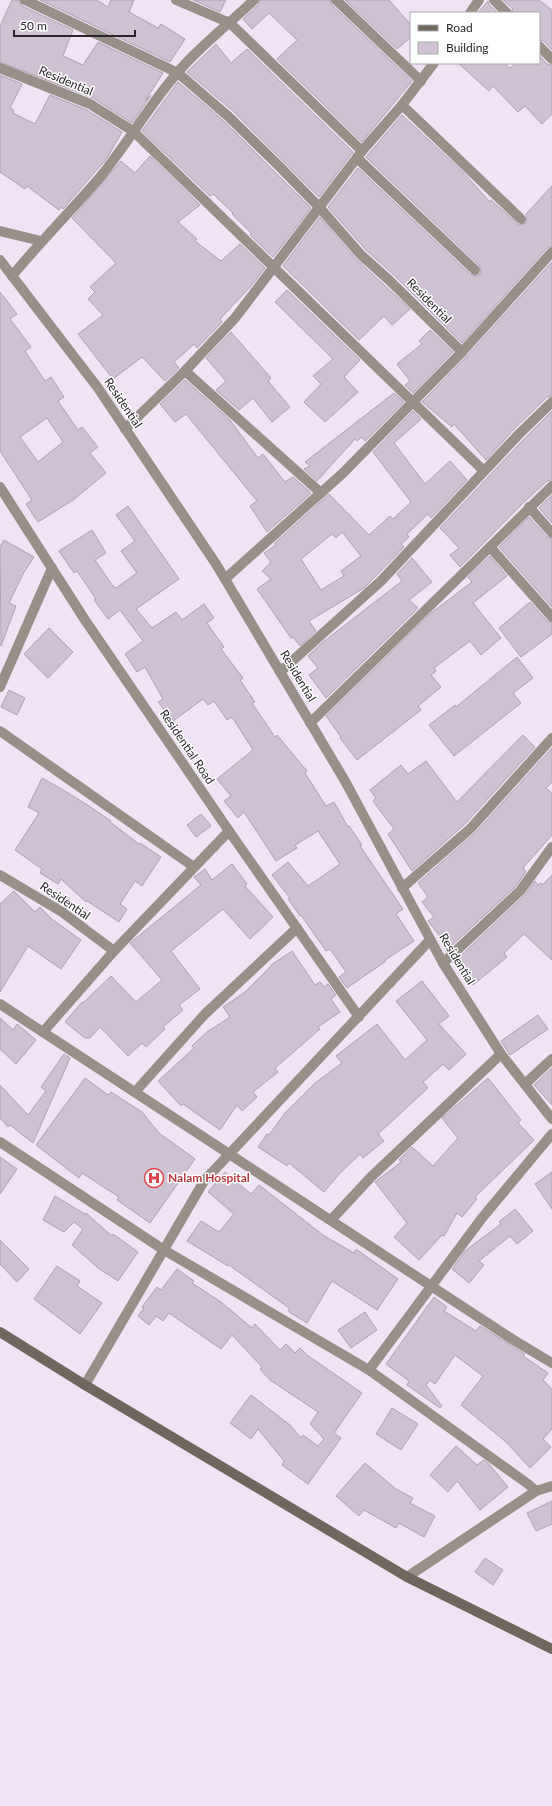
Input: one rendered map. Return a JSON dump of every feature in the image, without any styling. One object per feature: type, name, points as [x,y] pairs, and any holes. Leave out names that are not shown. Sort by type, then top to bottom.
[{"type":"main road","points":[[0,1332],[84,1385],[407,1577],[552,1649]]},
{"type":"street","name":"Residential","points":[[25,0],[178,73],[229,117],[320,208],[361,255],[389,280],[462,352]]},
{"type":"street","points":[[176,0],[230,23],[475,270]]},
{"type":"street","points":[[12,276],[41,240],[100,177],[120,152],[133,131],[187,62],[254,0]]},
{"type":"street","points":[[336,0],[421,81]]},
{"type":"street","points":[[471,12],[479,0]]},
{"type":"street","points":[[494,0],[506,12]]},
{"type":"street","points":[[540,47],[552,59]]},
{"type":"street","points":[[125,429],[186,371],[236,318],[360,155],[402,105],[433,64]]},
{"type":"street","name":"Residential","points":[[0,68],[90,104],[133,131],[484,471]]},
{"type":"street","points":[[402,105],[520,219]]},
{"type":"street","points":[[0,231],[41,240]]},
{"type":"street","points":[[225,580],[343,473],[462,352],[552,252]]},
{"type":"street","name":"Residential","points":[[0,260],[98,388],[225,580],[345,782],[443,963],[501,1054],[552,1119]]},
{"type":"street","points":[[186,371],[321,494]]},
{"type":"street","points":[[280,672],[381,581],[518,434],[552,402]]},
{"type":"street","points":[[310,723],[552,486]]},
{"type":"street","name":"Residential Road","points":[[0,487],[85,620],[228,831],[360,1017]]},
{"type":"street","points":[[530,507],[552,533]]},
{"type":"street","points":[[490,547],[552,617]]},
{"type":"street","points":[[0,687],[52,568]]},
{"type":"street","points":[[0,731],[194,867]]},
{"type":"street","points":[[402,888],[470,829],[552,738]]},
{"type":"street","points":[[43,1032],[114,951],[228,831]]},
{"type":"street","points":[[443,963],[520,891],[552,847]]},
{"type":"street","name":"Residential","points":[[0,875],[62,912],[114,951]]},
{"type":"street","points":[[136,1092],[205,1014],[296,928]]},
{"type":"street","points":[[84,1385],[204,1181],[360,1017],[430,940]]},
{"type":"street","points":[[0,1004],[431,1286],[552,1363]]},
{"type":"street","points":[[331,1220],[371,1177],[501,1054]]},
{"type":"street","points":[[525,1084],[552,1059]]},
{"type":"street","points":[[369,1370],[482,1218],[552,1134]]},
{"type":"street","points":[[0,1142],[164,1250],[369,1370],[528,1484],[536,1492]]},
{"type":"street","points":[[407,1577],[536,1492],[552,1486]]},
{"type":"building","points":[[12,0],[19,0],[22,6],[73,30],[63,56],[83,65],[98,42],[163,73],[145,101],[151,95],[132,123],[93,98],[0,62],[0,26]]},
{"type":"building","points":[[40,0],[97,0],[108,7],[111,0],[134,0],[129,12],[158,28],[161,24],[185,39],[170,62]]},
{"type":"building","points":[[193,0],[226,0],[220,12]]},
{"type":"building","points":[[260,0],[330,0],[332,5],[412,81],[362,142],[277,59],[297,40],[269,13],[252,29],[243,19],[258,5]]},
{"type":"building","points":[[345,0],[389,0],[410,24],[410,38],[397,49]]},
{"type":"building","points":[[503,0],[539,0],[552,10],[552,50],[544,41],[540,40],[540,12],[513,12],[512,8]]},
{"type":"building","points":[[488,1],[489,5],[497,12],[479,12]]},
{"type":"building","points":[[216,44],[231,63],[247,49],[353,152],[319,197],[234,112],[187,72]]},
{"type":"building","points":[[540,56],[547,64],[552,65],[552,114],[542,124],[525,106],[518,112],[493,86],[489,91],[459,64],[505,64],[510,68],[515,64],[540,64]]},
{"type":"building","points":[[0,75],[22,84],[10,108],[14,110],[13,113],[35,124],[50,95],[87,110],[122,132],[107,158],[63,209],[61,207],[59,210],[27,186],[25,189],[0,172]]},
{"type":"building","points":[[178,82],[225,122],[311,208],[273,257],[250,235],[251,233],[232,214],[233,213],[213,194],[210,196],[142,131]]},
{"type":"building","points":[[402,115],[462,171],[490,202],[491,200],[519,225],[526,223],[526,214],[552,186],[552,246],[547,248],[462,343],[394,275],[366,250],[328,207],[358,168],[471,275],[476,276],[480,274],[481,269],[479,265],[366,157]]},
{"type":"building","points":[[150,156],[200,205],[178,222],[197,239],[195,241],[221,261],[240,244],[265,268],[251,286],[220,319],[222,322],[197,348],[194,344],[174,362],[179,368],[165,381],[142,357],[113,379],[78,334],[103,315],[88,299],[95,292],[90,287],[116,263],[72,218],[121,161],[135,173]]},
{"type":"building","points":[[320,217],[356,259],[410,309],[392,325],[384,316],[359,340],[283,266]]},
{"type":"building","points":[[552,262],[552,396],[547,397],[514,429],[486,460],[454,424],[452,427],[422,402],[467,356]]},
{"type":"building","points":[[287,290],[360,360],[344,377],[358,392],[325,422],[304,402],[321,384],[313,376],[333,359],[275,302]]},
{"type":"building","points":[[0,292],[17,314],[10,319],[31,347],[25,351],[45,381],[51,377],[64,397],[58,401],[78,430],[82,427],[98,447],[90,453],[106,473],[73,500],[38,522],[26,504],[32,500],[0,451]],"holes":[[[47,418],[63,442],[38,462],[20,437]]]},
{"type":"building","points":[[430,330],[453,352],[413,393],[405,385],[410,381],[397,364],[422,344],[419,341]]},
{"type":"building","points":[[231,332],[271,378],[268,381],[290,407],[272,422],[253,398],[239,410],[216,390],[226,381],[206,358]]},
{"type":"building","points":[[185,380],[230,420],[258,458],[263,454],[285,482],[293,477],[311,493],[267,532],[250,506],[257,501],[186,414],[175,422],[160,404]]},
{"type":"building","points":[[394,393],[404,402],[365,441],[362,437],[357,441],[355,439],[317,481],[304,469],[310,466],[305,462]]},
{"type":"building","points":[[413,411],[421,419],[394,443],[425,484],[450,461],[467,480],[431,518],[428,514],[407,534],[409,537],[401,544],[404,547],[364,588],[309,621],[316,631],[300,646],[293,637],[291,638],[257,589],[271,579],[262,571],[271,562],[264,553],[276,545],[275,543],[329,494],[369,535],[390,516],[393,519],[411,502],[373,452]],"holes":[[[342,532],[361,556],[341,571],[344,576],[321,590],[301,559],[332,534],[336,538]]]},
{"type":"building","points":[[552,411],[552,480],[547,481],[524,502],[460,567],[450,555],[459,548],[440,528]]},
{"type":"building","points":[[552,495],[552,523],[539,508]]},
{"type":"building","points":[[128,506],[179,579],[136,609],[152,628],[176,612],[182,620],[204,604],[214,618],[207,623],[224,647],[221,649],[243,678],[240,680],[255,702],[252,703],[275,737],[277,735],[307,771],[305,773],[326,806],[334,802],[348,827],[349,826],[362,845],[360,846],[403,909],[396,914],[414,941],[347,988],[339,977],[346,972],[330,949],[326,951],[288,899],[290,898],[272,875],[288,862],[308,886],[340,864],[318,831],[295,845],[297,848],[276,861],[244,812],[238,818],[224,801],[231,796],[217,779],[253,750],[232,717],[227,720],[214,701],[208,705],[203,699],[173,721],[158,702],[163,699],[145,667],[137,672],[125,654],[143,641],[120,610],[108,619],[94,600],[96,599],[77,571],[74,573],[59,551],[92,530],[106,553],[95,560],[116,588],[137,573],[121,551],[135,541],[116,515]]},
{"type":"building","points":[[529,517],[547,537],[552,539],[552,607],[499,547]]},
{"type":"building","points":[[4,540],[34,557],[23,574],[9,603],[16,606],[1,646],[0,547]]},
{"type":"building","points":[[490,556],[507,576],[473,603],[501,638],[481,655],[470,641],[434,668],[436,671],[431,675],[441,687],[418,706],[421,710],[357,760],[340,738],[341,737],[326,716],[431,613],[472,582],[468,577]]},
{"type":"building","points":[[412,558],[432,582],[409,600],[418,608],[326,698],[309,675],[318,668],[308,656],[323,642],[402,581],[397,574]]},
{"type":"building","points":[[530,602],[547,621],[552,623],[552,634],[521,657],[499,628]]},
{"type":"building","points":[[49,628],[73,652],[48,678],[24,654]]},
{"type":"building","points":[[517,657],[533,678],[513,693],[521,703],[454,756],[429,725],[455,705],[456,707]]},
{"type":"building","points":[[9,690],[25,698],[17,715],[1,707]]},
{"type":"building","points":[[523,735],[535,747],[465,824],[412,871],[388,834],[394,829],[373,801],[376,798],[370,790],[401,765],[408,774],[426,761],[457,802]]},
{"type":"building","points":[[552,748],[552,782],[546,788],[552,793],[552,835],[523,868],[526,872],[515,887],[449,948],[428,921],[434,917],[422,902],[428,897],[418,883],[475,833]]},
{"type":"building","points":[[42,778],[89,806],[111,821],[110,822],[139,844],[140,843],[161,857],[142,886],[135,881],[120,904],[127,909],[119,922],[87,901],[86,902],[61,879],[58,884],[40,873],[42,869],[15,850],[39,813],[28,807]]},
{"type":"building","points":[[201,814],[211,826],[196,837],[187,825]]},
{"type":"building","points":[[232,864],[247,884],[245,886],[273,917],[250,939],[223,909],[171,951],[200,989],[179,1005],[183,1010],[163,1027],[165,1029],[146,1047],[142,1043],[128,1056],[100,1027],[90,1038],[85,1038],[65,1022],[82,1002],[83,1003],[111,976],[136,1002],[162,980],[130,943],[201,885],[194,877],[205,869],[212,880]]},
{"type":"building","points":[[552,875],[552,960],[524,934],[504,953],[507,957],[473,985],[454,962],[524,896],[535,881],[538,885],[541,883],[542,885]]},
{"type":"building","points":[[14,891],[35,912],[40,907],[53,920],[81,940],[61,969],[28,946],[0,992],[0,904]]},
{"type":"building","points":[[292,951],[315,985],[320,982],[324,987],[328,984],[336,995],[331,999],[340,1012],[318,1027],[320,1029],[275,1068],[278,1072],[253,1092],[257,1097],[242,1111],[237,1105],[220,1130],[183,1104],[181,1106],[158,1081],[194,1048],[192,1046],[207,1032],[230,1017],[223,1007],[245,992],[271,965]]},
{"type":"building","points":[[422,981],[449,1016],[439,1024],[466,1054],[449,1070],[443,1064],[423,1082],[428,1088],[378,1134],[384,1141],[363,1158],[360,1154],[340,1173],[324,1192],[289,1163],[287,1166],[258,1147],[285,1113],[315,1083],[342,1063],[336,1056],[377,1024],[405,1060],[427,1040],[396,1001]]},
{"type":"building","points":[[538,1015],[548,1029],[510,1055],[501,1041]]},
{"type":"building","points":[[0,1018],[13,1030],[17,1024],[36,1040],[16,1064],[0,1049]]},
{"type":"building","points":[[64,1054],[70,1058],[33,1143],[10,1125],[8,1127],[0,1118],[0,1085],[28,1115],[46,1091],[41,1087]]},
{"type":"building","points":[[552,1068],[552,1105],[534,1085]]},
{"type":"building","points":[[85,1078],[108,1095],[111,1092],[142,1112],[159,1133],[195,1159],[150,1223],[117,1200],[119,1197],[82,1173],[79,1178],[36,1145]]},
{"type":"building","points":[[488,1078],[521,1120],[518,1123],[534,1140],[475,1197],[477,1199],[462,1217],[457,1213],[444,1236],[442,1235],[419,1260],[394,1237],[407,1223],[375,1182],[401,1162],[399,1160],[412,1147],[433,1166],[458,1138],[442,1118]]},
{"type":"building","points":[[0,1157],[17,1169],[0,1194]]},
{"type":"building","points":[[225,1172],[251,1194],[259,1185],[323,1235],[354,1253],[356,1249],[398,1279],[377,1310],[332,1281],[307,1323],[289,1312],[289,1308],[229,1265],[228,1266],[187,1241],[201,1221],[219,1232],[234,1214],[208,1192]]},
{"type":"building","points":[[552,1172],[552,1209],[535,1184]]},
{"type":"building","points":[[55,1196],[85,1214],[86,1213],[112,1236],[113,1234],[138,1252],[118,1281],[98,1268],[72,1245],[83,1229],[74,1222],[64,1232],[43,1220]]},
{"type":"building","points":[[515,1209],[533,1231],[517,1244],[510,1236],[479,1261],[484,1265],[469,1283],[452,1269],[466,1250],[501,1224],[499,1222]]},
{"type":"building","points":[[0,1240],[29,1269],[17,1282],[0,1264]]},
{"type":"building","points":[[57,1266],[80,1281],[77,1286],[102,1303],[80,1334],[34,1299]]},
{"type":"building","points":[[177,1269],[194,1281],[192,1283],[221,1302],[252,1328],[255,1324],[280,1350],[286,1344],[295,1353],[300,1348],[307,1355],[362,1393],[334,1433],[341,1438],[308,1484],[282,1465],[284,1461],[258,1429],[251,1439],[230,1423],[251,1395],[290,1425],[301,1438],[303,1435],[318,1446],[324,1439],[310,1424],[318,1412],[270,1380],[260,1369],[262,1367],[232,1335],[221,1349],[169,1313],[163,1321],[156,1316],[149,1325],[138,1316],[144,1308],[142,1307],[157,1287],[161,1290]]},
{"type":"building","points":[[434,1297],[447,1307],[444,1311],[476,1331],[480,1326],[525,1354],[523,1356],[548,1373],[543,1380],[552,1389],[552,1429],[543,1439],[551,1447],[530,1468],[506,1442],[461,1405],[483,1376],[455,1355],[435,1384],[430,1380],[426,1385],[442,1406],[440,1408],[407,1385],[409,1381],[386,1364]]},
{"type":"building","points":[[365,1312],[377,1330],[351,1348],[338,1330]]},
{"type":"building","points":[[392,1408],[418,1424],[401,1450],[376,1434]]},
{"type":"building","points":[[456,1446],[477,1465],[484,1460],[508,1487],[480,1510],[457,1481],[448,1492],[430,1475]]},
{"type":"building","points":[[365,1463],[396,1489],[413,1498],[410,1503],[435,1516],[424,1537],[399,1523],[396,1528],[364,1510],[359,1516],[336,1496]]},
{"type":"building","points":[[552,1501],[552,1524],[536,1531],[527,1513]]},
{"type":"building","points":[[485,1558],[503,1570],[493,1585],[475,1572]]},
{"type":"place","name":"Nalam Hospital","points":[[154,1178]]}]
